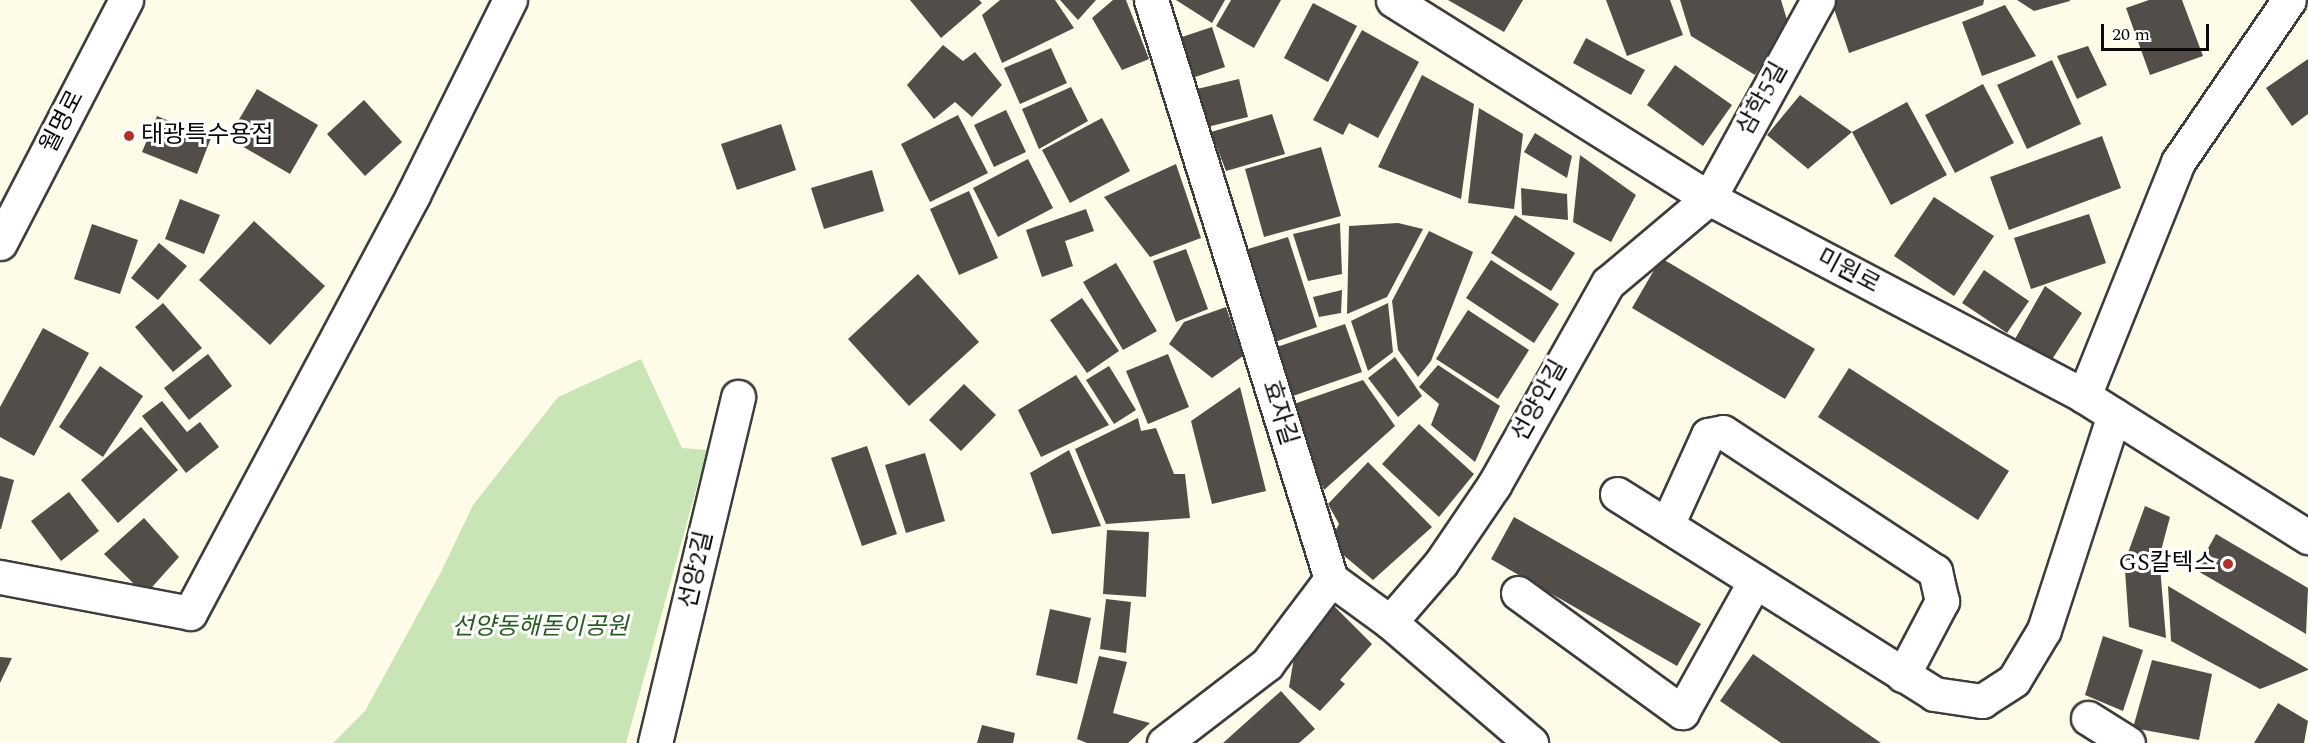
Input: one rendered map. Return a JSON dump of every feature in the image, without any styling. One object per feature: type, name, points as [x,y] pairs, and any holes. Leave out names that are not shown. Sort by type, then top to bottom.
[{"type":"street","name":"월명로","points":[[0,243],[126,0]]},
{"type":"street","points":[[0,577],[190,613],[413,195],[510,0]]},
{"type":"street","name":"효자길","points":[[1151,0],[1331,579]]},
{"type":"street","name":"미원로","points":[[1393,0],[1709,198],[2084,396],[2308,537]]},
{"type":"street","name":"삼학5길","points":[[1709,198],[1818,0]]},
{"type":"street","points":[[2084,396],[2178,162],[2289,0]]},
{"type":"street","name":"선양안길","points":[[1390,622],[1441,563],[1494,485],[1608,283],[1709,198]]},
{"type":"street","name":"선양2길","points":[[655,743],[738,397]]},
{"type":"street","points":[[1617,494],[1934,694],[1982,701],[2014,680],[2044,630],[2114,416]]},
{"type":"street","points":[[1667,525],[1708,435],[1723,432],[1935,571],[1941,602],[1903,675]]},
{"type":"street","points":[[1164,743],[1267,664],[1331,579],[1390,622],[1530,743]]},
{"type":"street","points":[[1518,593],[1682,712],[1755,581]]},
{"type":"street","points":[[2088,718],[2128,743]]},
{"type":"green space","name":"선양동해돋이공원","points":[[641,359],[682,448],[707,450],[626,743],[333,743],[365,711],[441,572],[473,505],[558,397]]},
{"type":"building","points":[[910,0],[979,0],[982,3],[941,38]]},
{"type":"building","points":[[1000,0],[1055,0],[1074,28],[1002,63],[982,15]]},
{"type":"building","points":[[1060,0],[1096,0],[1078,20]]},
{"type":"building","points":[[1113,0],[1126,0],[1149,59],[1122,70],[1092,18]]},
{"type":"building","points":[[1176,0],[1225,0],[1212,23]]},
{"type":"building","points":[[1231,0],[1281,0],[1254,48],[1216,26]]},
{"type":"building","points":[[1448,0],[1523,0],[1504,32]]},
{"type":"building","points":[[1606,0],[1670,0],[1683,35],[1627,56]]},
{"type":"building","points":[[1680,0],[1781,0],[1788,23],[1755,75],[1691,36]]},
{"type":"building","points":[[1831,0],[1984,0],[1983,5],[1849,53]]},
{"type":"building","points":[[2017,0],[2070,0],[2070,1],[2034,11]]},
{"type":"building","points":[[2149,0],[2182,0],[2203,56],[2150,75],[2126,8]]},
{"type":"building","points":[[1313,3],[1357,26],[1328,82],[1284,58]]},
{"type":"building","points":[[2005,5],[2036,56],[1982,76],[1962,22]]},
{"type":"building","points":[[1212,27],[1225,67],[1186,80],[1173,40]]},
{"type":"building","points":[[1362,30],[1419,62],[1378,138],[1349,123],[1343,135],[1313,120]]},
{"type":"building","points":[[1586,38],[1645,70],[1631,95],[1573,63]]},
{"type":"building","points":[[943,45],[963,61],[975,52],[1002,85],[972,117],[955,102],[934,119],[907,85]]},
{"type":"building","points":[[2088,46],[2107,85],[2077,99],[2057,56]]},
{"type":"building","points":[[1051,48],[1067,83],[1020,104],[1004,68]]},
{"type":"building","points":[[2308,59],[2308,114],[2292,126],[2266,88]]},
{"type":"building","points":[[2052,60],[2081,124],[2027,149],[1997,85]]},
{"type":"building","points":[[1675,65],[1732,105],[1703,146],[1647,105]]},
{"type":"building","points":[[1422,75],[1474,104],[1461,199],[1378,167]]},
{"type":"building","points":[[1239,79],[1248,117],[1207,127],[1197,89]]},
{"type":"building","points":[[1983,84],[2014,143],[1955,173],[1925,115]]},
{"type":"building","points":[[1071,87],[1088,121],[1039,149],[1022,109]]},
{"type":"building","points":[[257,89],[318,125],[290,174],[228,138]]},
{"type":"building","points":[[1800,95],[1852,132],[1808,169],[1767,135]]},
{"type":"building","points":[[364,100],[402,142],[365,176],[327,134]]},
{"type":"building","points":[[1907,102],[1947,175],[1891,205],[1852,132]]},
{"type":"building","points":[[1479,108],[1523,134],[1514,209],[1468,203]]},
{"type":"building","points":[[1006,110],[1026,152],[994,167],[974,125]]},
{"type":"building","points":[[1272,114],[1285,154],[1226,171],[1211,132]]},
{"type":"building","points":[[958,115],[988,173],[930,202],[901,144]]},
{"type":"building","points":[[157,116],[211,138],[197,174],[142,152]]},
{"type":"building","points":[[1102,118],[1130,171],[1070,203],[1042,150]]},
{"type":"building","points":[[781,124],[796,170],[737,190],[721,144]]},
{"type":"building","points":[[1535,133],[1572,156],[1567,178],[1524,152]]},
{"type":"building","points":[[2102,136],[2121,188],[2009,230],[1990,177]]},
{"type":"building","points":[[1321,147],[1341,216],[1264,237],[1245,169]]},
{"type":"building","points":[[1580,155],[1636,195],[1611,242],[1573,222]]},
{"type":"building","points":[[1028,159],[1053,208],[998,237],[973,188]]},
{"type":"building","points":[[1176,164],[1201,238],[1150,257],[1104,197]]},
{"type":"building","points":[[872,170],[884,211],[824,229],[811,188]]},
{"type":"building","points":[[1521,188],[1567,194],[1568,220],[1522,215]]},
{"type":"building","points":[[969,191],[998,258],[959,275],[930,209]]},
{"type":"building","points":[[1934,197],[1994,236],[1954,296],[1894,256]]},
{"type":"building","points":[[180,199],[220,215],[204,254],[165,239]]},
{"type":"building","points":[[1086,209],[1094,231],[1065,241],[1073,266],[1042,277],[1026,230]]},
{"type":"building","points":[[2089,214],[2106,263],[2031,289],[2014,238]]},
{"type":"building","points":[[1515,215],[1575,253],[1551,291],[1491,253]]},
{"type":"building","points":[[254,221],[325,286],[270,345],[199,280]]},
{"type":"building","points":[[1340,223],[1342,274],[1308,281],[1293,234]]},
{"type":"building","points":[[1398,223],[1423,229],[1387,297],[1347,314],[1349,226]]},
{"type":"building","points":[[92,224],[138,240],[120,294],[74,279]]},
{"type":"building","points":[[1429,231],[1473,252],[1431,361],[1418,377],[1398,350],[1392,301]]},
{"type":"building","points":[[1288,237],[1317,327],[1269,344],[1238,252]]},
{"type":"building","points":[[159,243],[187,266],[158,300],[131,278]]},
{"type":"building","points":[[1186,249],[1208,309],[1176,322],[1153,261]]},
{"type":"building","points":[[1661,258],[1815,349],[1785,399],[1632,308]]},
{"type":"building","points":[[1491,260],[1559,304],[1534,343],[1466,298]]},
{"type":"building","points":[[1116,263],[1157,331],[1123,350],[1083,282]]},
{"type":"building","points":[[1984,270],[2029,301],[2007,333],[1962,303]]},
{"type":"building","points":[[918,274],[979,342],[909,406],[848,339]]},
{"type":"building","points":[[2045,286],[2082,313],[2051,361],[2015,339]]},
{"type":"building","points":[[1342,290],[1341,313],[1319,317],[1313,297]]},
{"type":"building","points":[[1082,298],[1119,351],[1087,373],[1050,320]]},
{"type":"building","points":[[163,303],[202,348],[173,372],[135,327]]},
{"type":"building","points":[[1388,303],[1393,352],[1368,371],[1351,321]]},
{"type":"building","points":[[1226,307],[1243,356],[1212,378],[1169,344],[1184,322]]},
{"type":"building","points":[[1468,310],[1529,350],[1498,399],[1436,359]]},
{"type":"building","points":[[1345,324],[1362,372],[1287,398],[1271,349]]},
{"type":"building","points":[[43,328],[89,353],[34,456],[0,437],[0,407]]},
{"type":"building","points":[[208,354],[232,386],[189,420],[164,388]]},
{"type":"building","points":[[1168,354],[1189,407],[1148,424],[1126,371]]},
{"type":"building","points":[[1395,357],[1422,396],[1398,417],[1368,378]]},
{"type":"building","points":[[1438,365],[1500,406],[1475,462],[1431,425],[1439,404],[1419,387]]},
{"type":"building","points":[[100,366],[143,396],[103,457],[59,427]]},
{"type":"building","points":[[1109,366],[1136,410],[1114,424],[1086,380]]},
{"type":"building","points":[[1849,368],[2009,471],[1978,520],[1818,417]]},
{"type":"building","points":[[1076,375],[1109,425],[1041,457],[1018,410]]},
{"type":"building","points":[[1363,380],[1395,426],[1324,490],[1291,405]]},
{"type":"building","points":[[964,384],[996,415],[961,451],[929,420]]},
{"type":"building","points":[[1240,387],[1266,491],[1212,504],[1191,421]]},
{"type":"building","points":[[162,401],[187,432],[200,422],[219,447],[186,473],[142,416]]},
{"type":"building","points":[[1138,418],[1141,431],[1156,428],[1174,474],[1185,474],[1190,518],[1106,524],[1075,449]]},
{"type":"building","points":[[1419,424],[1474,474],[1439,517],[1382,464]]},
{"type":"building","points":[[141,427],[178,470],[118,523],[81,480]]},
{"type":"building","points":[[867,446],[897,534],[862,546],[831,458]]},
{"type":"building","points":[[1069,450],[1101,526],[1052,534],[1030,473]]},
{"type":"building","points":[[925,453],[945,521],[906,533],[885,465]]},
{"type":"building","points":[[1368,462],[1432,527],[1373,580],[1329,543],[1339,524],[1328,504]]},
{"type":"building","points":[[0,476],[14,480],[1,529],[0,529]]},
{"type":"building","points":[[69,492],[99,531],[61,561],[31,521]]},
{"type":"building","points":[[2145,506],[2170,517],[2159,558],[2125,561]]},
{"type":"building","points":[[1514,517],[1701,624],[1677,666],[1491,559]]},
{"type":"building","points":[[144,518],[179,557],[145,595],[104,554]]},
{"type":"building","points":[[1107,530],[1149,532],[1146,597],[1103,594]]},
{"type":"building","points":[[2216,534],[2308,588],[2306,634],[2196,570]]},
{"type":"building","points":[[2160,567],[2166,638],[2129,627],[2125,570]]},
{"type":"building","points":[[2168,586],[2308,670],[2260,689],[2171,641]]},
{"type":"building","points":[[1106,599],[1131,602],[1126,653],[1100,649]]},
{"type":"building","points":[[1329,601],[1372,644],[1340,680],[1345,684],[1320,711],[1289,687],[1296,646]]},
{"type":"building","points":[[1050,609],[1091,618],[1077,684],[1036,675]]},
{"type":"building","points":[[2103,636],[2143,650],[2123,711],[2085,695]]},
{"type":"building","points":[[1753,654],[1881,743],[1781,743],[1720,701]]},
{"type":"building","points":[[1099,656],[1127,662],[1113,713],[1150,723],[1128,743],[1087,743],[1077,739]]},
{"type":"building","points":[[0,657],[12,658],[0,683]]},
{"type":"building","points":[[2152,660],[2212,674],[2199,740],[2133,728]]},
{"type":"building","points":[[1281,691],[1315,729],[1299,743],[1223,743]]},
{"type":"building","points":[[2278,703],[2308,721],[2304,743],[2254,743]]},
{"type":"building","points":[[982,725],[1015,733],[1013,743],[977,743]]},
{"type":"place","name":"태광특수용접","points":[[129,136]]},
{"type":"place","name":"GS칼텍스","points":[[2228,564]]}]
